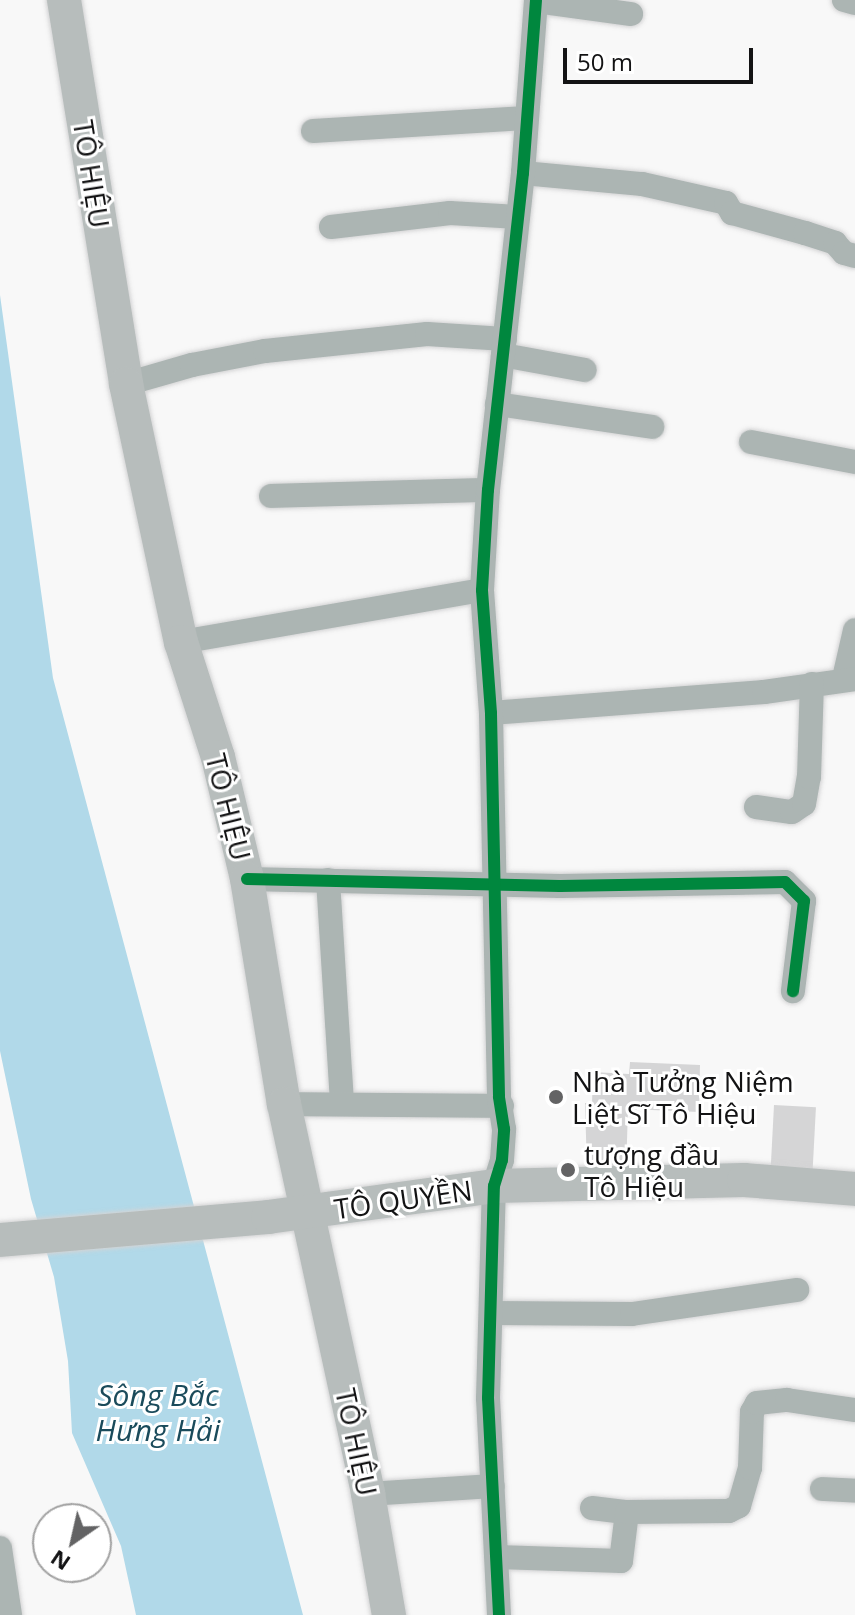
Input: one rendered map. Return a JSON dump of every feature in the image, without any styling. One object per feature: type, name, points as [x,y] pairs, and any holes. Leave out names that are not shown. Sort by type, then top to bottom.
[{"type":"main road","name":"TÔ HIỆU","points":[[64,0],[126,384],[181,642],[218,757],[247,879],[284,1104],[310,1211],[368,1494],[389,1615]]},
{"type":"main road","name":"TÔ QUYỀN","points":[[3,1240],[268,1217],[494,1186],[744,1180],[855,1189]]},
{"type":"street","points":[[844,0],[855,3]]},
{"type":"street","points":[[499,1615],[488,1398],[494,1186],[502,1160],[502,1106],[499,1096],[497,885],[491,713],[482,590],[488,490],[504,347],[516,281],[518,217],[536,1],[631,14]]},
{"type":"street","points":[[313,131],[526,118]]},
{"type":"street","points":[[523,173],[642,184],[726,203],[732,213],[835,243],[844,253],[855,256]]},
{"type":"street","points":[[331,227],[450,213],[518,217]]},
{"type":"street","points":[[126,384],[192,365],[265,351],[427,334],[504,347],[585,370]]},
{"type":"street","points":[[497,404],[652,427]]},
{"type":"street","points":[[751,442],[855,462]]},
{"type":"street","points":[[271,496],[488,490]]},
{"type":"street","points":[[181,642],[482,590]]},
{"type":"street","points":[[491,713],[764,692],[850,678],[855,630]]},
{"type":"street","points":[[756,807],[792,812],[804,804],[809,777],[812,684]]},
{"type":"street","points":[[247,879],[497,885],[785,882],[804,901],[793,991]]},
{"type":"street","points":[[328,880],[342,1104]]},
{"type":"street","points":[[284,1104],[502,1106]]},
{"type":"street","points":[[491,1313],[632,1314],[797,1290]]},
{"type":"street","points":[[592,1508],[627,1512],[729,1511],[739,1506],[750,1468],[752,1412],[757,1403],[787,1400],[855,1410]]},
{"type":"street","points":[[368,1494],[493,1486]]},
{"type":"street","points":[[822,1489],[855,1491]]},
{"type":"street","points":[[497,1557],[621,1561],[627,1512]]},
{"type":"street","points":[[0,1548],[10,1615]]},
{"type":"water","name":"Sông Bắc Hưng Hải","points":[[0,295],[53,678],[303,1615],[136,1615],[121,1546],[112,1525],[112,1503],[102,1503],[72,1433],[68,1361],[54,1277],[31,1199],[0,1051]]},
{"type":"building","points":[[630,1062],[700,1065],[699,1112],[628,1109],[626,1172],[587,1170],[585,1103],[592,1103],[593,1072],[629,1074]]},
{"type":"building","points":[[774,1105],[816,1107],[812,1174],[770,1172]]},
{"type":"cycle path","points":[[499,1615],[488,1398],[494,1186],[502,1160],[504,1129],[499,1096],[491,713],[482,590],[488,490],[523,173],[536,0]]},
{"type":"cycle path","points":[[247,879],[560,886],[785,882],[804,901],[793,991]]},
{"type":"place","name":"Nhà Tưởng Niệm Liệt Sĩ Tô Hiệu","points":[[556,1097]]},
{"type":"place","name":"tượng đầu Tô Hiệu","points":[[568,1170]]}]
